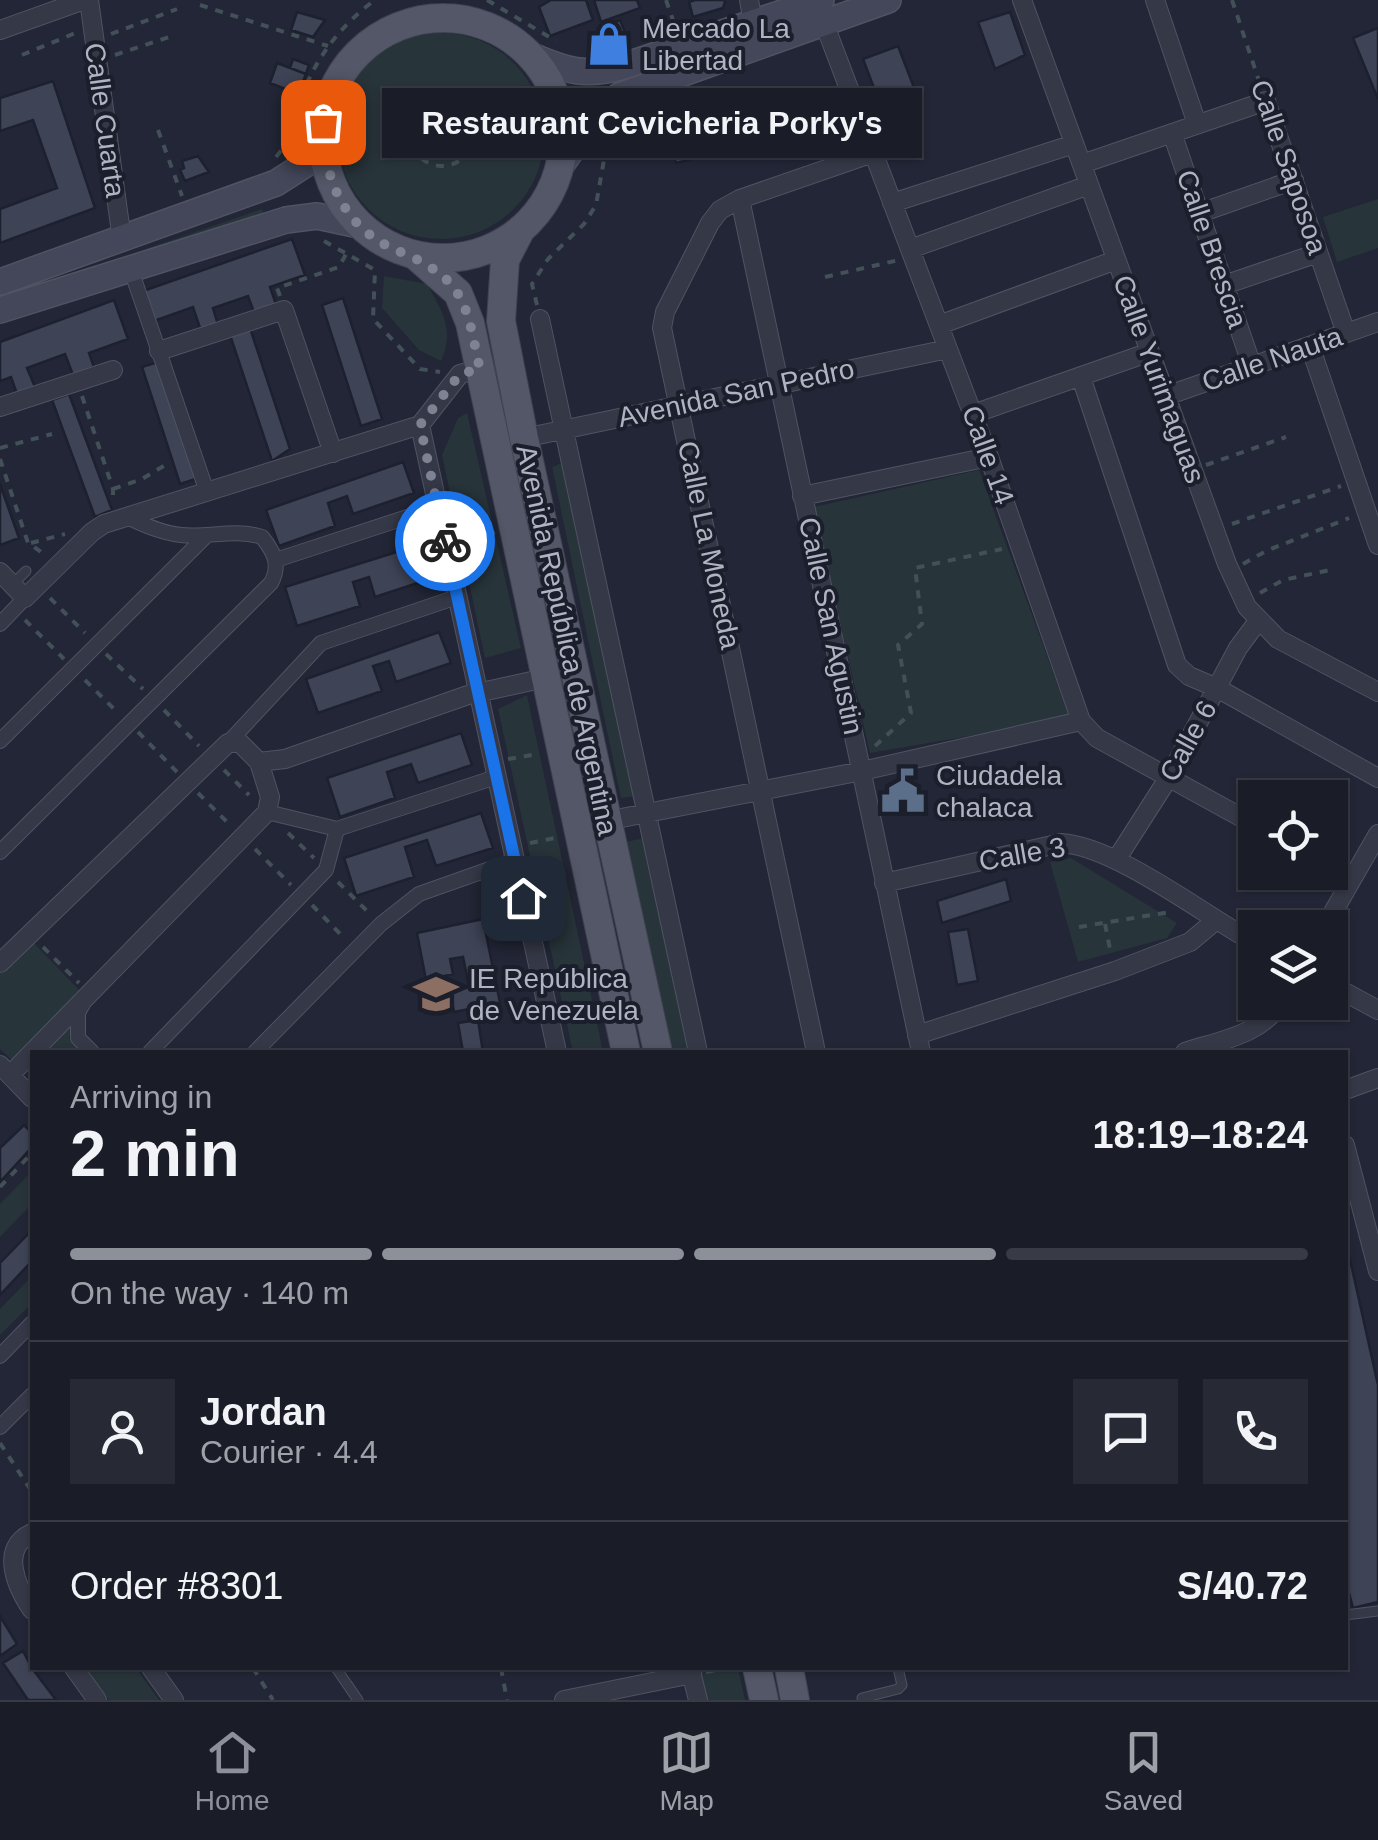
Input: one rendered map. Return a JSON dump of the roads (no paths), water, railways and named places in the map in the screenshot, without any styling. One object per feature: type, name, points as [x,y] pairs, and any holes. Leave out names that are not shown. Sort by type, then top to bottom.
[{"type":"main road","points":[[530,55],[556,66],[593,74],[683,47],[751,11],[888,0]]},
{"type":"main road","points":[[559,168],[594,118],[608,106],[637,88],[819,6]]},
{"type":"main road","points":[[521,230],[498,246],[444,259],[416,256],[376,239],[359,225],[335,192],[323,152],[323,122],[331,92],[346,65],[397,14],[423,18],[447,9],[508,36],[530,55],[547,79],[559,108],[559,168]]},
{"type":"main road","points":[[0,282],[276,183],[323,152]]},
{"type":"main road","name":"Avenida República de Argentina","points":[[559,168],[538,212],[521,230],[504,260],[502,321],[658,1050]]},
{"type":"main road","points":[[0,310],[286,220],[317,216],[359,225]]},
{"type":"main road","name":"Avenida República de Argentina","points":[[416,256],[458,293],[470,324],[470,372],[512,530],[626,1050]]},
{"type":"main road","points":[[757,1670],[764,1700]]},
{"type":"main road","points":[[788,1670],[796,1700]]},
{"type":"street","points":[[0,30],[86,0]]},
{"type":"street","name":"Calle Cuarta","points":[[86,0],[94,33],[122,240]]},
{"type":"street","name":"Calle Yurimaguas","points":[[1022,0],[1214,530],[1245,603],[1278,639],[1378,692]]},
{"type":"street","name":"Calle Brescia","points":[[1155,0],[1197,124]]},
{"type":"street","name":"Calle 14","points":[[819,6],[990,457],[1081,721]]},
{"type":"street","name":"Calle Saposoa","points":[[1197,124],[1266,100],[1346,334]]},
{"type":"street","points":[[1082,164],[1197,124]]},
{"type":"street","name":"Calle Brescia","points":[[1172,133],[1252,366]]},
{"type":"street","points":[[892,203],[1074,144]]},
{"type":"street","name":"Calle La Moneda","points":[[816,1050],[680,404],[664,347],[664,312],[720,210],[740,199],[873,154]]},
{"type":"street","points":[[1200,213],[1294,180]]},
{"type":"street","points":[[912,253],[1089,186]]},
{"type":"street","name":"Calle San Agustin","points":[[740,199],[919,1044]]},
{"type":"street","points":[[1224,286],[1318,253]]},
{"type":"street","points":[[939,326],[1116,260]]},
{"type":"street","points":[[130,267],[207,492]]},
{"type":"street","points":[[159,352],[284,310],[333,452]]},
{"type":"street","points":[[540,319],[698,1050]]},
{"type":"street","name":"Calle Nauta","points":[[1166,396],[1378,322]]},
{"type":"street","points":[[1310,346],[1378,545]]},
{"type":"street","name":"Avenida San Pedro","points":[[524,438],[948,350]]},
{"type":"street","points":[[973,414],[1150,352]]},
{"type":"street","points":[[0,407],[113,370]]},
{"type":"street","points":[[0,624],[12,585],[58,564],[92,532],[120,518],[420,425],[470,372]]},
{"type":"street","points":[[1081,377],[1177,665],[1189,676],[1378,778]]},
{"type":"street","points":[[420,425],[556,1050]]},
{"type":"street","points":[[802,496],[990,457]]},
{"type":"street","points":[[276,560],[438,506]]},
{"type":"street","points":[[0,852],[277,572],[276,560],[262,537],[247,532],[181,535],[120,518]]},
{"type":"street","points":[[0,742],[208,534]]},
{"type":"street","points":[[0,964],[16,944],[228,742],[321,644],[456,597]]},
{"type":"street","name":"Calle 6","points":[[1116,860],[1169,777],[1238,648],[1258,621]]},
{"type":"street","points":[[259,762],[286,759],[478,692],[544,678]]},
{"type":"street","points":[[606,821],[1081,721],[1097,738],[1238,816]]},
{"type":"street","points":[[30,1096],[5,1070],[89,994],[267,812],[270,797],[259,762],[240,742],[228,742]]},
{"type":"street","points":[[267,812],[338,830],[495,769]]},
{"type":"street","points":[[152,1050],[326,870],[338,830]]},
{"type":"street","points":[[1334,910],[1378,834]]},
{"type":"street","name":"Calle 3","points":[[884,883],[1061,842],[1076,844],[1116,860],[1238,933]]},
{"type":"street","points":[[257,1050],[368,937],[419,894],[515,860]]},
{"type":"street","points":[[1348,876],[1352,878]]},
{"type":"street","points":[[919,1044],[1190,942],[1214,920]]},
{"type":"street","points":[[89,994],[78,1013],[78,1038],[90,1050]]},
{"type":"street","points":[[1348,994],[1378,1010]]},
{"type":"street","points":[[1191,1050],[1250,1030],[1265,1020]]},
{"type":"street","points":[[1348,1089],[1378,1078]]},
{"type":"street","points":[[1348,1156],[1378,1271]]},
{"type":"street","points":[[0,1356],[30,1325]]},
{"type":"street","points":[[0,1426],[30,1397]]},
{"type":"street","points":[[30,1534],[14,1542],[7,1567],[30,1607]]},
{"type":"street","points":[[75,1670],[97,1700]]},
{"type":"street","points":[[152,1670],[174,1700]]},
{"type":"street","points":[[564,1700],[691,1671],[698,1700]]},
{"type":"lane","points":[[12,585],[26,571]]},
{"type":"lane","points":[[1348,1615],[1378,1610]]},
{"type":"lane","points":[[337,1670],[358,1700]]},
{"type":"lane","points":[[862,1698],[902,1685],[898,1670]]},
{"type":"place","name":"Mercado La Libertad","points":[[609,44]]},
{"type":"place","name":"Restaurant Cevicheria Porky's","points":[[323,122]]},
{"type":"place","name":"Ciudadela chalaca","points":[[903,791]]},
{"type":"place","name":"IE República de Venezuela","points":[[436,994]]}]
